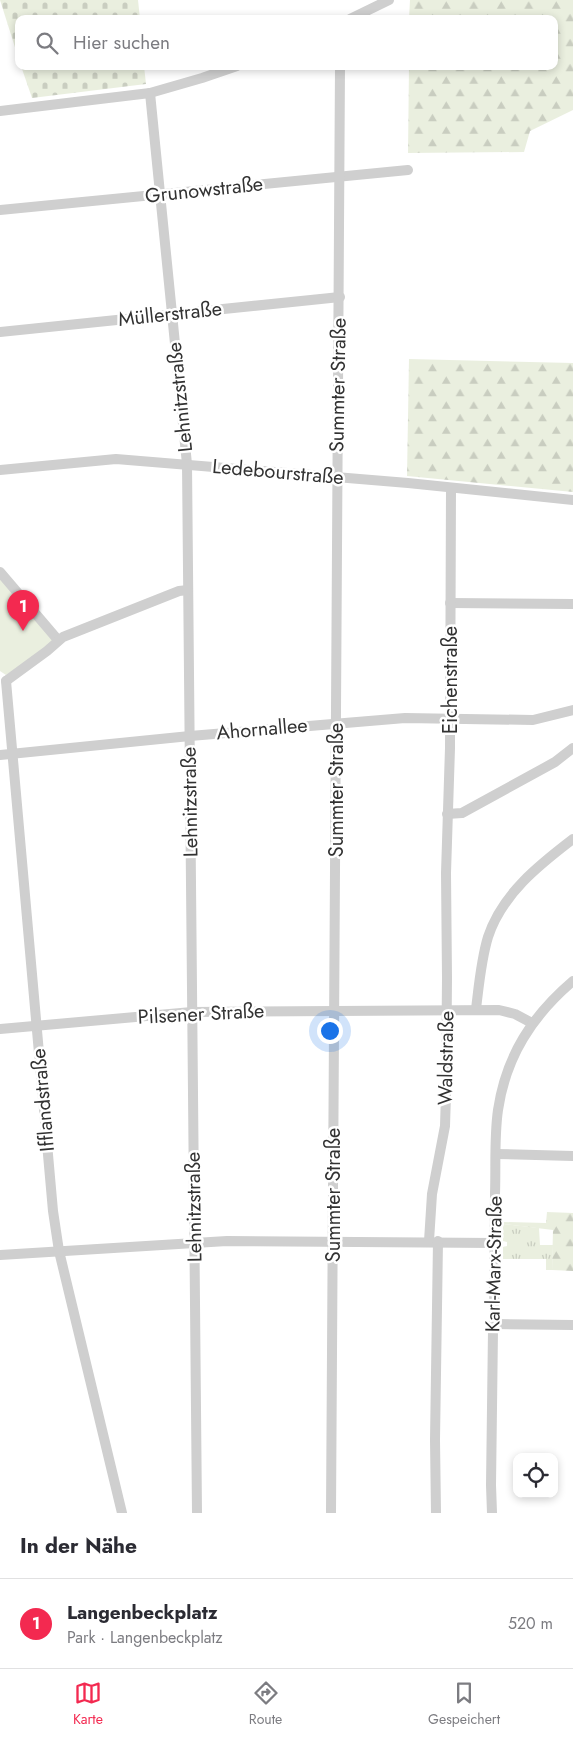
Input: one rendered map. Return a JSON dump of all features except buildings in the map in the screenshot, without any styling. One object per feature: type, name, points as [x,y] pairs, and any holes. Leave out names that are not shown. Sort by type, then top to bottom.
[{"type":"street","points":[[358,15],[389,0]]},
{"type":"street","points":[[0,111],[150,93],[224,70]]},
{"type":"street","name":"Summter Straße","points":[[331,1513],[340,70]]},
{"type":"street","name":"Lehnitzstraße","points":[[150,93],[187,464],[196,1242],[197,1513]]},
{"type":"street","name":"Grunowstraße","points":[[0,210],[408,170]]},
{"type":"street","name":"Müllerstraße","points":[[0,332],[340,297]]},
{"type":"street","name":"Ledebourstraße","points":[[0,470],[116,459],[406,483],[573,500]]},
{"type":"street","name":"Eichenstraße","points":[[446,873],[451,488]]},
{"type":"street","points":[[0,572],[58,640]]},
{"type":"street","points":[[3,677],[47,651],[58,640],[178,591],[188,590]]},
{"type":"street","points":[[450,602],[573,604]]},
{"type":"street","name":"Ifflandstraße","points":[[3,677],[12,754],[53,1210],[59,1252],[122,1513]]},
{"type":"street","name":"Ahornallee","points":[[0,755],[336,722],[405,718],[533,720],[573,710]]},
{"type":"street","points":[[447,814],[462,813],[554,762],[573,748]]},
{"type":"street","points":[[476,1009],[484,951],[501,909],[534,870],[573,839]]},
{"type":"street","name":"Waldstraße","points":[[436,1513],[433,1241],[435,1176],[445,1126],[446,873]]},
{"type":"street","name":"Karl-Marx-Straße","points":[[492,1513],[494,1242],[497,1124],[501,1094],[513,1060],[532,1023],[573,982]]},
{"type":"street","name":"Pilsener Straße","points":[[0,1029],[192,1012],[334,1010],[499,1010],[515,1014],[532,1023]]},
{"type":"street","points":[[496,1154],[573,1156]]},
{"type":"street","points":[[0,1255],[227,1241],[494,1242]]},
{"type":"street","points":[[494,1324],[573,1325]]},
{"type":"green space","points":[[0,0],[138,0],[140,15],[15,15],[15,47]]},
{"type":"green space","points":[[410,0],[573,0],[573,110],[530,131],[524,152],[408,153],[409,70],[558,70],[558,15],[409,15]]},
{"type":"green space","points":[[22,70],[144,70],[146,84],[32,98]]},
{"type":"green space","points":[[409,359],[573,363],[573,492],[407,476]]},
{"type":"green space","points":[[0,575],[53,639],[50,646],[6,675],[0,671]]},
{"type":"green space","points":[[547,1212],[573,1213],[573,1271],[552,1270],[553,1230],[503,1224],[503,1222],[546,1223]]},
{"type":"green space","points":[[503,1224],[539,1228],[540,1245],[553,1245],[552,1270],[546,1270],[546,1259],[503,1259],[503,1247],[507,1246],[507,1242],[503,1241]]},
{"type":"place","name":"Langenbeckplatz","points":[[23,631]]}]
